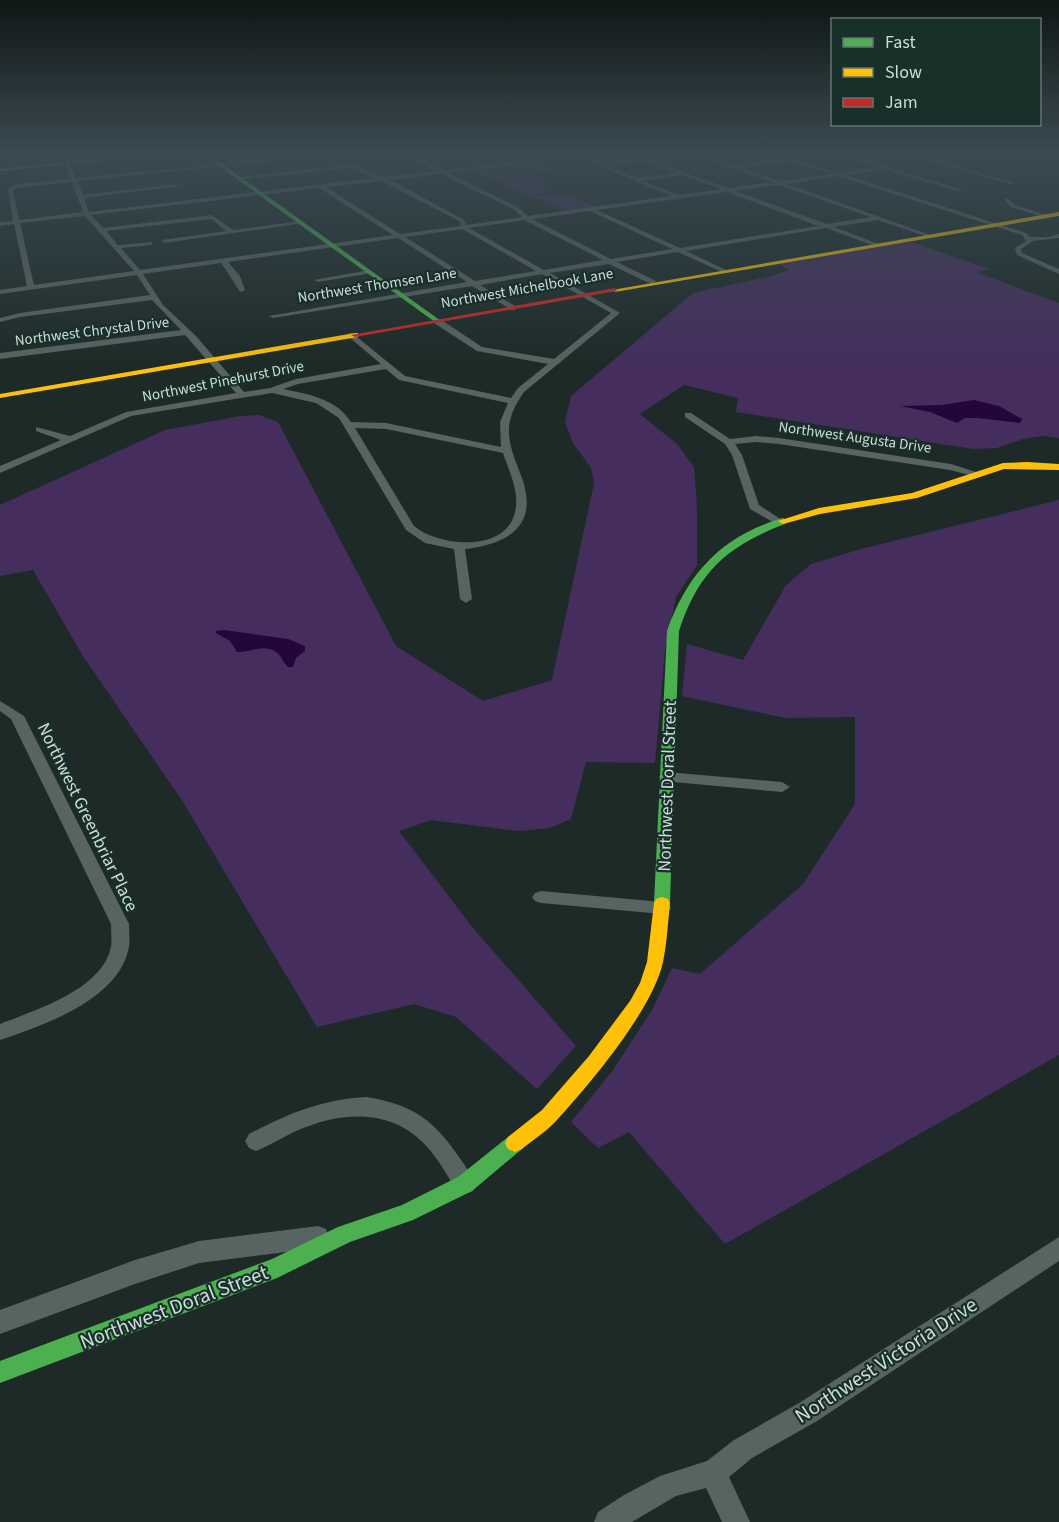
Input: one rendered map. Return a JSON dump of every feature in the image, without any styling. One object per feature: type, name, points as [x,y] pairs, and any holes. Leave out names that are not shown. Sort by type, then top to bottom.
[{"type":"street","points":[[17,223],[31,288]]},
{"type":"street","points":[[95,223],[139,273],[171,318],[187,332],[240,393]]},
{"type":"street","points":[[101,230],[161,223]]},
{"type":"street","points":[[220,223],[232,232]]},
{"type":"street","points":[[164,241],[301,223]]},
{"type":"street","points":[[301,223],[471,345],[480,349],[554,362]]},
{"type":"street","points":[[379,223],[513,308]]},
{"type":"street","points":[[272,390],[322,401],[335,408],[348,425],[410,528],[427,541],[459,546],[492,542],[513,528],[519,519],[520,486],[506,450],[504,425],[513,401],[521,390],[554,362],[615,315],[611,310],[465,227],[463,223]]},
{"type":"street","points":[[0,292],[495,223]]},
{"type":"street","points":[[534,223],[653,283]]},
{"type":"street","points":[[619,223],[724,271]]},
{"type":"street","points":[[817,223],[877,245]]},
{"type":"street","name":"Northwest Thomsen Lane","points":[[273,316],[845,223]]},
{"type":"street","points":[[893,223],[930,236]]},
{"type":"street","points":[[989,223],[1024,234],[1030,239],[1051,239],[1059,236]]},
{"type":"street","name":"Northwest Michelbook Lane","points":[[0,396],[1006,223]]},
{"type":"street","points":[[1030,239],[1028,243],[1018,248],[1019,254],[1058,270]]},
{"type":"street","points":[[116,248],[151,243]]},
{"type":"street","points":[[223,261],[236,276],[241,290]]},
{"type":"street","points":[[318,280],[370,272]]},
{"type":"street","name":"Northwest Chrystal Drive","points":[[0,320],[20,315],[155,297]]},
{"type":"street","name":"Northwest Chrystal Drive","points":[[0,356],[187,332]]},
{"type":"street","points":[[352,335],[387,366],[410,381],[513,401]]},
{"type":"street","name":"Northwest Pinehurst Drive","points":[[0,470],[129,414],[240,393],[272,390],[296,382],[387,366]]},
{"type":"street","points":[[688,415],[728,442],[737,455],[754,507],[778,522]]},
{"type":"street","points":[[348,425],[386,426],[490,449],[506,450]]},
{"type":"street","points":[[39,429],[69,439]]},
{"type":"street","name":"Northwest Augusta Drive","points":[[728,442],[756,439],[779,441],[951,467],[977,474]]},
{"type":"street","name":"Northwest Doral Street","points":[[0,1372],[277,1268],[345,1234],[406,1213],[465,1184],[549,1116],[595,1061],[636,1006],[648,983],[655,962],[662,908],[673,631],[681,603],[694,580],[710,563],[752,533],[778,522],[818,511],[899,500],[938,490],[977,474],[1016,465],[1059,467]]},
{"type":"street","points":[[459,546],[466,599]]},
{"type":"street","name":"Northwest Greenbriar Place","points":[[0,705],[17,716],[120,924],[122,936],[114,962],[94,988],[77,999],[0,1032]]},
{"type":"street","points":[[667,777],[782,787]]},
{"type":"street","points":[[541,897],[662,908]]},
{"type":"street","points":[[256,1141],[283,1126],[331,1108],[362,1104],[382,1108],[411,1120],[431,1136],[465,1184]]},
{"type":"street","name":"Northwest Doral Street","points":[[0,1322],[135,1272],[199,1252],[345,1234]]},
{"type":"street","name":"Northwest Victoria Drive","points":[[713,1473],[742,1449],[808,1412],[1059,1248]]},
{"type":"street","points":[[608,1522],[657,1491],[684,1478],[713,1473],[736,1522]]},
{"type":"shaded area","points":[[911,242],[989,269],[976,272],[1059,303],[1059,438],[1043,436],[1023,439],[997,448],[973,449],[736,412],[738,398],[684,385],[640,414],[677,444],[694,467],[697,507],[697,565],[676,597],[665,650],[655,763],[586,762],[571,819],[550,828],[519,831],[431,820],[399,831],[473,928],[576,1046],[537,1089],[456,1017],[414,1004],[317,1027],[183,802],[83,656],[33,570],[0,576],[0,505],[165,430],[240,416],[259,415],[278,422],[396,646],[483,701],[552,680],[594,483],[591,468],[573,443],[565,422],[571,396],[693,293],[768,277],[789,270],[779,264]]},
{"type":"shaded area","points":[[974,400],[999,406],[1022,419],[1020,423],[965,418],[957,423],[930,412],[900,406],[942,405]]},
{"type":"shaded area","points":[[1059,500],[1059,1055],[725,1244],[629,1132],[598,1148],[571,1122],[613,1070],[652,1010],[672,968],[700,974],[803,884],[855,804],[855,717],[785,718],[682,696],[687,644],[743,660],[786,585],[811,564],[861,549]]},
{"type":"shaded area","points":[[224,630],[288,639],[305,646],[305,651],[296,658],[293,667],[288,667],[271,649],[261,648],[237,652],[230,641],[216,633],[216,631]]},
{"type":"traffic: fast","points":[[301,223],[437,321]]},
{"type":"traffic: fast","points":[[662,903],[673,631],[689,592],[713,561],[744,538],[783,521]]},
{"type":"traffic: fast","points":[[0,1372],[277,1268],[345,1234],[406,1213],[465,1184],[515,1143]]},
{"type":"traffic: slow","points":[[615,290],[1006,223]]},
{"type":"traffic: slow","points":[[0,396],[355,335]]},
{"type":"traffic: slow","points":[[783,521],[819,511],[914,496],[1003,466],[1059,467]]},
{"type":"traffic: slow","points":[[515,1143],[549,1116],[595,1061],[636,1006],[648,983],[655,962],[662,903]]},
{"type":"traffic: jam","points":[[355,335],[615,290]]}]
